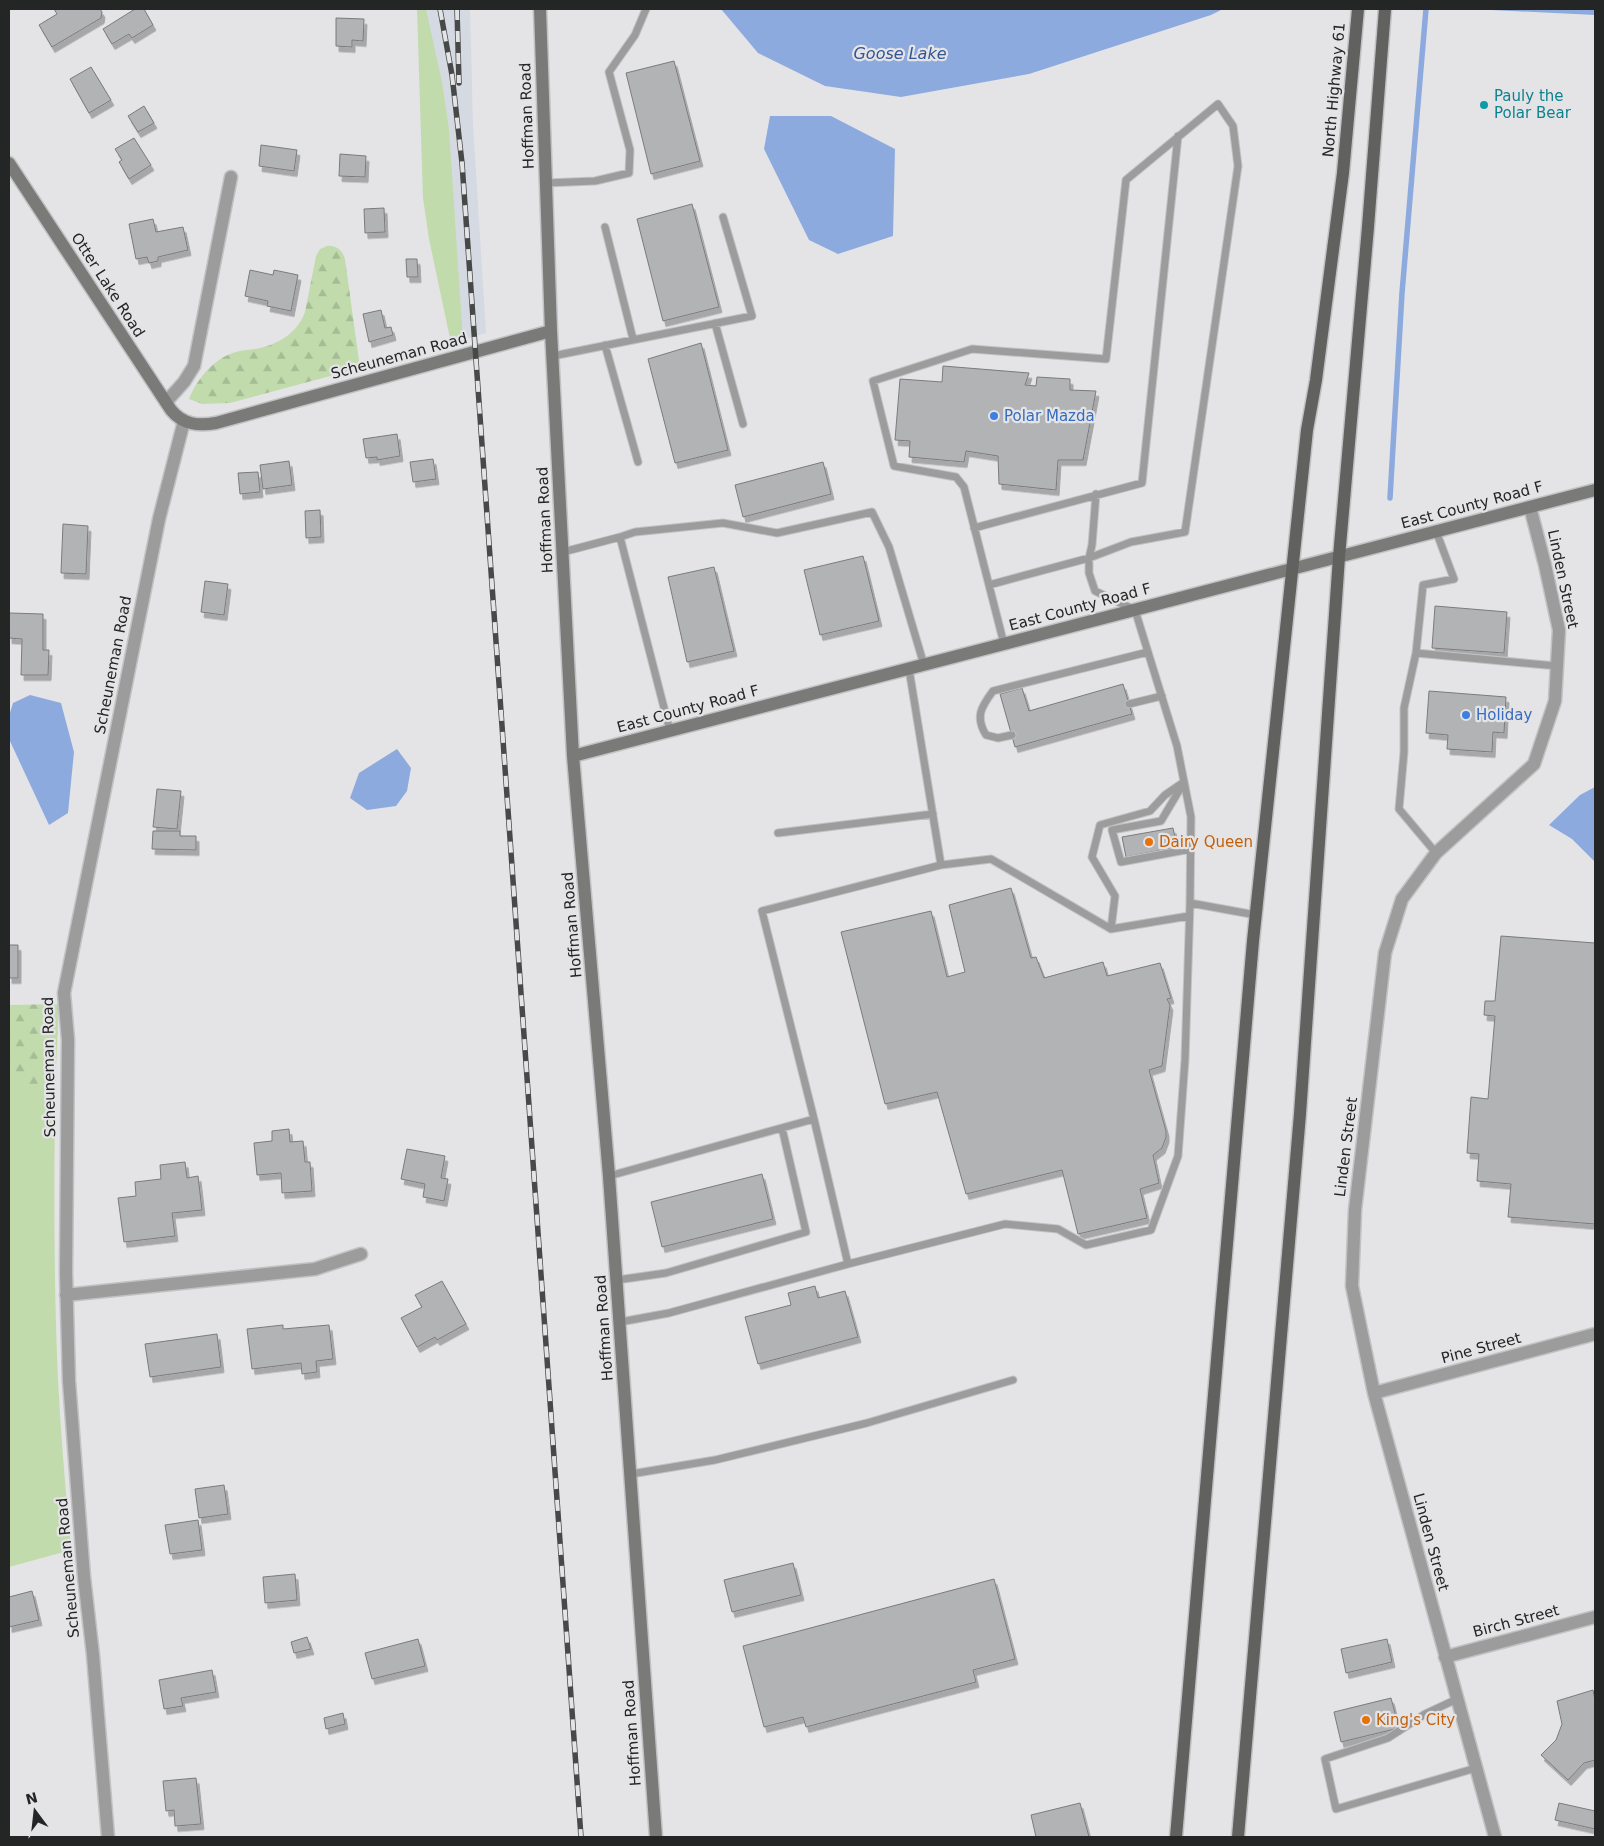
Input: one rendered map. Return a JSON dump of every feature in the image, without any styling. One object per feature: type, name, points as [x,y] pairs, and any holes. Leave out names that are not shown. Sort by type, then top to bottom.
[{"type":"main road","name":"North Highway 61","points":[[1176,1837],[1256,914],[1291,569],[1307,430],[1316,380],[1343,174],[1358,9]]},
{"type":"main road","points":[[1238,1837],[1300,1114],[1339,557],[1385,9]]},
{"type":"street","name":"Hoffman Road","points":[[540,9],[551,331],[573,756],[610,1176],[656,1837]]},
{"type":"street","name":"Otter Lake Road","points":[[9,162],[166,402],[175,415],[184,421]]},
{"type":"street","points":[[166,402],[184,382],[194,366],[231,177]]},
{"type":"street","name":"Scheuneman Road","points":[[108,1837],[94,1664],[83,1569],[72,1423],[66,1295],[68,1040],[64,993],[160,519],[184,421],[196,424],[216,423],[551,331]]},
{"type":"street","name":"East County Road F","points":[[573,756],[1595,490]]},
{"type":"street","name":"Linden Street","points":[[1495,1837],[1374,1392],[1352,1286],[1355,1210],[1385,953],[1402,899],[1436,853],[1534,764],[1555,701],[1559,630],[1530,507]]},
{"type":"street","points":[[66,1295],[314,1269],[360,1254]]},
{"type":"street","name":"Pine Street","points":[[1374,1392],[1595,1334]]},
{"type":"street","name":"Birch Street","points":[[1445,1657],[1595,1617]]},
{"type":"lane","points":[[546,183],[594,181],[629,173],[630,150],[609,72],[635,35],[646,9]]},
{"type":"lane","points":[[989,585],[1089,558],[1131,542],[1185,532],[1238,166],[1233,126],[1218,104],[1126,180],[1106,359],[972,350],[873,381],[894,466],[956,477],[964,487],[1004,644]]},
{"type":"lane","points":[[974,528],[1142,483],[1178,136]]},
{"type":"lane","points":[[553,356],[752,316],[723,217]]},
{"type":"lane","points":[[605,227],[633,339]]},
{"type":"lane","points":[[715,323],[743,424]]},
{"type":"lane","points":[[605,345],[638,462]]},
{"type":"lane","points":[[620,1322],[669,1313],[848,1264],[1005,1224],[1058,1229],[1086,1245],[1151,1230],[1178,1156],[1185,1060],[1191,817],[1177,746],[1135,610],[1095,591],[1089,573],[1096,494]]},
{"type":"lane","points":[[563,552],[635,532],[723,523],[777,533],[872,512],[889,547],[924,665]]},
{"type":"lane","points":[[1436,531],[1454,579],[1423,585],[1416,653],[1404,708],[1404,752],[1399,809],[1436,853]]},
{"type":"lane","points":[[620,537],[670,730]]},
{"type":"lane","points":[[1012,735],[998,738],[986,735],[980,726],[982,706],[993,691],[1148,652]]},
{"type":"lane","points":[[1416,653],[1557,666]]},
{"type":"lane","points":[[909,668],[941,865]]},
{"type":"lane","points":[[1129,704],[1162,696]]},
{"type":"lane","points":[[1184,782],[1161,821],[1112,830],[1121,862],[1191,849]]},
{"type":"lane","points":[[1110,929],[1115,896],[1092,857],[1100,825],[1150,811],[1165,795],[1184,782]]},
{"type":"lane","points":[[778,833],[933,814]]},
{"type":"lane","points":[[848,1264],[762,911],[941,865],[991,858],[1110,929],[1190,916]]},
{"type":"lane","points":[[1190,903],[1256,914]]},
{"type":"lane","points":[[610,1176],[814,1119]]},
{"type":"lane","points":[[617,1280],[666,1273],[806,1232],[782,1128]]},
{"type":"lane","points":[[631,1474],[725,1458],[867,1423],[1013,1380]]},
{"type":"lane","points":[[1457,1699],[1425,1714],[1388,1738],[1325,1759],[1336,1809],[1476,1768]]},
{"type":"shaded area","points":[[425,9],[470,9],[473,124],[486,333],[462,340]]},
{"type":"green space","points":[[417,9],[426,9],[442,82],[449,129],[463,340],[451,343],[429,239],[423,198]]},
{"type":"green space","points":[[333,246],[338,249],[345,259],[360,368],[230,403],[202,404],[189,399],[192,391],[207,370],[220,359],[238,351],[271,345],[285,337],[297,326],[305,312],[316,256],[320,249]]},
{"type":"green space","points":[[59,1004],[55,1088],[9,1083],[9,1005]]},
{"type":"green space","points":[[9,1038],[56,1042],[54,1211],[56,1338],[71,1550],[9,1567]]},
{"type":"water","name":"Goose Lake","points":[[721,9],[1223,9],[1211,15],[1029,74],[901,97],[825,86],[758,53]]},
{"type":"water","points":[[1471,9],[1595,9],[1595,15]]},
{"type":"water","points":[[770,116],[831,116],[895,149],[893,236],[838,254],[809,240],[764,149]]},
{"type":"water","points":[[30,695],[61,703],[74,752],[68,813],[49,825],[9,739],[9,716],[13,703]]},
{"type":"water","points":[[397,749],[411,768],[407,791],[396,806],[367,810],[350,798],[359,773]]},
{"type":"water","points":[[1595,787],[1595,862],[1572,839],[1549,825],[1580,795]]},
{"type":"building","points":[[54,9],[100,9],[102,12],[101,18],[52,47],[39,25],[57,14]]},
{"type":"building","points":[[135,9],[144,9],[153,25],[132,38],[129,34],[112,44],[103,29]]},
{"type":"building","points":[[336,18],[364,19],[363,41],[352,40],[352,47],[336,46]]},
{"type":"building","points":[[674,61],[700,161],[651,174],[626,73]]},
{"type":"building","points":[[91,67],[111,100],[89,113],[70,79]]},
{"type":"building","points":[[144,106],[154,123],[138,132],[128,116]]},
{"type":"building","points":[[134,138],[151,165],[129,179],[119,162],[122,160],[115,149]]},
{"type":"building","points":[[261,145],[297,150],[294,171],[259,166]]},
{"type":"building","points":[[340,154],[366,156],[365,177],[339,176]]},
{"type":"building","points":[[692,204],[719,307],[663,321],[637,219]]},
{"type":"building","points":[[384,208],[385,232],[365,233],[364,209]]},
{"type":"building","points":[[153,219],[156,232],[183,227],[188,250],[158,257],[158,261],[149,263],[147,257],[136,259],[129,224]]},
{"type":"building","points":[[406,259],[417,259],[418,277],[407,277]]},
{"type":"building","points":[[250,270],[273,275],[274,270],[298,275],[291,311],[267,306],[268,301],[245,296]]},
{"type":"building","points":[[381,310],[385,328],[391,327],[393,335],[369,342],[363,314]]},
{"type":"building","points":[[701,343],[728,450],[675,463],[648,359]]},
{"type":"building","name":"Polar Mazda","points":[[943,366],[1029,373],[1025,385],[1036,386],[1037,377],[1070,379],[1070,390],[1096,391],[1083,460],[1058,460],[1056,490],[999,484],[998,456],[966,451],[964,462],[909,457],[910,441],[895,440],[900,379],[942,382]]},
{"type":"building","points":[[397,434],[400,456],[377,460],[377,457],[366,458],[363,439]]},
{"type":"building","points":[[433,459],[436,479],[413,482],[410,462]]},
{"type":"building","points":[[289,461],[292,485],[263,489],[260,465]]},
{"type":"building","points":[[823,462],[831,494],[743,517],[735,485]]},
{"type":"building","points":[[258,472],[260,492],[240,494],[238,473]]},
{"type":"building","points":[[320,510],[321,537],[306,538],[305,511]]},
{"type":"building","points":[[63,524],[88,526],[86,574],[61,573]]},
{"type":"building","points":[[863,556],[879,621],[820,635],[804,570]]},
{"type":"building","points":[[714,567],[734,651],[687,662],[668,577]]},
{"type":"building","points":[[205,581],[228,584],[224,615],[201,612]]},
{"type":"building","points":[[1435,606],[1507,612],[1504,653],[1432,648]]},
{"type":"building","points":[[9,613],[43,614],[43,650],[49,650],[48,675],[21,675],[22,639],[9,638]]},
{"type":"building","points":[[1123,684],[1132,714],[1015,747],[1000,694],[1022,688],[1029,711]]},
{"type":"building","name":"Holiday","points":[[1429,691],[1506,697],[1504,733],[1493,732],[1492,752],[1447,749],[1448,735],[1426,733]]},
{"type":"building","points":[[157,789],[181,791],[177,829],[153,827]]},
{"type":"building","name":"Dairy Queen","points":[[1173,828],[1177,847],[1126,857],[1122,837]]},
{"type":"building","points":[[153,831],[180,831],[180,836],[196,836],[196,850],[152,849]]},
{"type":"building","points":[[1011,888],[1031,958],[1036,957],[1044,978],[1103,962],[1107,976],[1160,963],[1171,998],[1167,999],[1170,1005],[1162,1066],[1149,1070],[1166,1137],[1162,1148],[1153,1155],[1159,1183],[1140,1189],[1147,1218],[1078,1234],[1062,1170],[966,1194],[937,1092],[885,1104],[841,932],[931,911],[947,977],[965,972],[949,905]]},
{"type":"building","points":[[1501,936],[1595,943],[1595,1224],[1508,1217],[1511,1184],[1477,1181],[1479,1154],[1467,1153],[1471,1097],[1488,1099],[1495,1016],[1484,1015],[1485,1001],[1495,1001]]},
{"type":"building","points":[[9,945],[18,945],[18,978],[9,978]]},
{"type":"building","points":[[289,1129],[290,1142],[303,1141],[305,1162],[310,1162],[312,1191],[282,1193],[281,1173],[257,1175],[254,1143],[272,1141],[272,1131]]},
{"type":"building","points":[[407,1149],[445,1156],[441,1178],[448,1179],[444,1201],[423,1197],[425,1184],[401,1179]]},
{"type":"building","points":[[185,1162],[187,1178],[198,1176],[202,1210],[172,1213],[175,1236],[124,1242],[118,1198],[136,1196],[135,1182],[161,1179],[160,1165]]},
{"type":"building","points":[[762,1174],[773,1219],[662,1247],[651,1202]]},
{"type":"building","points":[[442,1281],[466,1324],[437,1340],[435,1337],[417,1347],[401,1318],[422,1307],[415,1295]]},
{"type":"building","points":[[815,1286],[818,1298],[845,1291],[858,1337],[758,1364],[745,1317],[791,1305],[788,1293]]},
{"type":"building","points":[[283,1325],[283,1329],[329,1325],[333,1359],[316,1361],[317,1372],[302,1374],[301,1363],[252,1369],[247,1329]]},
{"type":"building","points":[[217,1334],[221,1367],[150,1377],[145,1344]]},
{"type":"building","points":[[224,1485],[228,1514],[199,1518],[195,1489]]},
{"type":"building","points":[[198,1520],[202,1550],[170,1554],[165,1525]]},
{"type":"building","points":[[793,1563],[801,1595],[732,1612],[724,1580]]},
{"type":"building","points":[[295,1574],[297,1600],[265,1603],[263,1577]]},
{"type":"building","points":[[994,1579],[1015,1659],[973,1670],[976,1682],[806,1727],[803,1717],[764,1727],[743,1646]]},
{"type":"building","points":[[32,1591],[39,1620],[9,1627],[9,1597]]},
{"type":"building","points":[[307,1637],[311,1649],[294,1653],[291,1642]]},
{"type":"building","points":[[418,1639],[425,1666],[372,1679],[365,1653]]},
{"type":"building","points":[[1387,1639],[1392,1662],[1346,1673],[1341,1649]]},
{"type":"building","points":[[212,1670],[216,1692],[181,1698],[183,1706],[164,1709],[159,1680]]},
{"type":"building","points":[[1593,1690],[1595,1700],[1595,1760],[1584,1763],[1568,1780],[1541,1755],[1556,1740],[1562,1724],[1557,1701]]},
{"type":"building","name":"King's City","points":[[1391,1698],[1399,1728],[1341,1742],[1334,1712]]},
{"type":"building","points":[[343,1713],[345,1724],[326,1729],[324,1718]]},
{"type":"building","points":[[196,1778],[201,1824],[175,1826],[174,1810],[166,1811],[163,1781]]},
{"type":"building","points":[[1080,1803],[1089,1837],[1036,1837],[1031,1815]]},
{"type":"building","points":[[1559,1803],[1595,1811],[1595,1829],[1555,1820]]},
{"type":"waterway","points":[[1390,498],[1402,293],[1426,9]]},
{"type":"railway","points":[[440,9],[452,75],[462,163],[581,1837]]},
{"type":"railway","points":[[457,9],[459,83]]},
{"type":"place","name":"Pauly the Polar Bear","points":[[1484,105]]},
{"type":"place","name":"Polar Mazda","points":[[994,416]]},
{"type":"place","name":"Holiday","points":[[1466,715]]},
{"type":"place","name":"Dairy Queen","points":[[1149,842]]},
{"type":"place","name":"King's City","points":[[1366,1720]]}]
